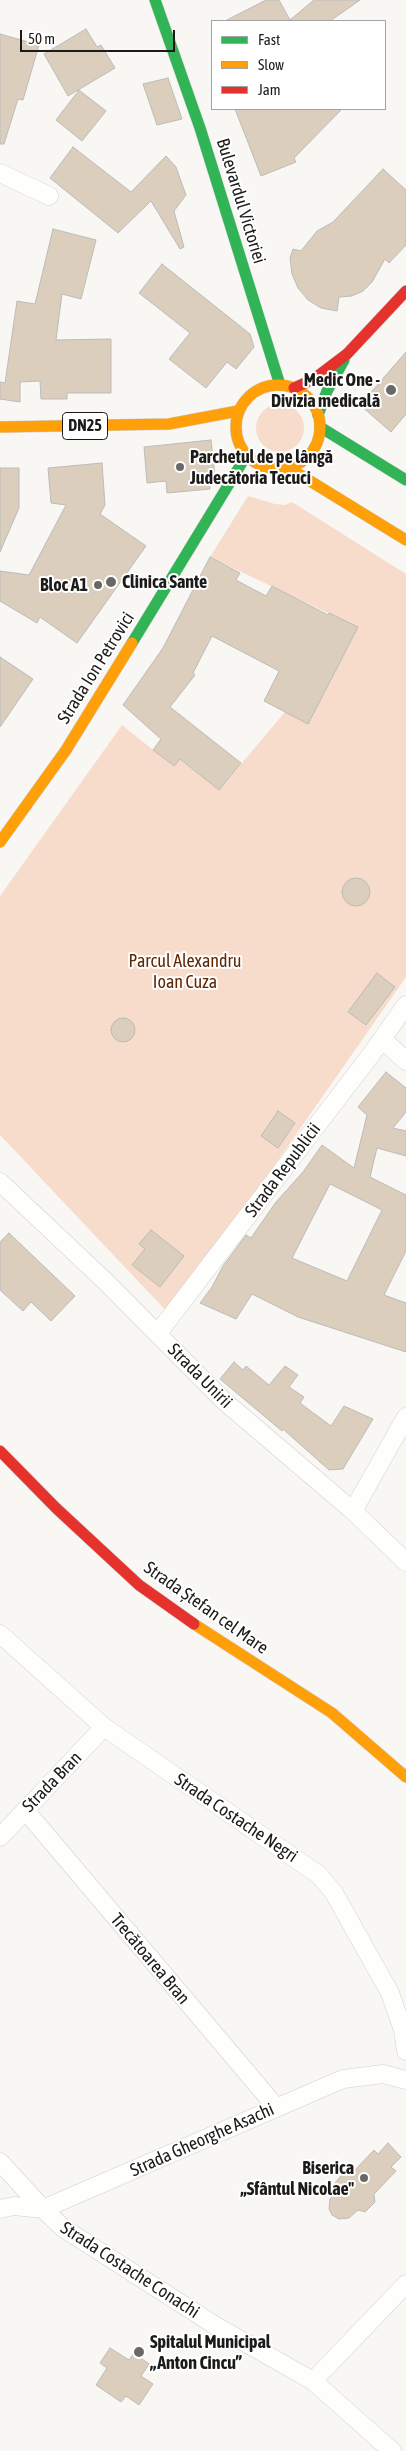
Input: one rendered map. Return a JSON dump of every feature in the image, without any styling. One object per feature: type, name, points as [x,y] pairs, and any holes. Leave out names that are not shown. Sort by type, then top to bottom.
[{"type":"main road","name":"Bulevardul Victoriei","points":[[155,0],[200,128],[280,385]]},
{"type":"main road","points":[[294,388],[314,379],[347,354],[406,291]]},
{"type":"main road","points":[[289,468],[308,456],[318,438],[319,421],[327,391],[347,354]]},
{"type":"main road","points":[[406,480],[319,421],[306,396],[294,388],[280,385],[267,386],[255,391],[245,400],[238,411],[233,439],[246,456],[266,468],[289,468],[406,540]]},
{"type":"main road","name":"DN25","points":[[0,427],[169,424],[238,411]]},
{"type":"main road","name":"DN25","points":[[169,424],[194,430]]},
{"type":"main road","name":"Strada Ion Petrovici","points":[[0,842],[66,750],[246,456]]},
{"type":"main road","name":"Strada Ștefan cel Mare","points":[[0,1451],[56,1508],[139,1585],[203,1631],[332,1713],[406,1777]]},
{"type":"street","points":[[0,173],[48,196]]},
{"type":"street","name":"Strada Republicii","points":[[158,1334],[406,1005]]},
{"type":"street","points":[[382,1039],[406,1061]]},
{"type":"street","name":"Strada Unirii","points":[[0,1182],[158,1334],[176,1355],[224,1401],[353,1511],[406,1562]]},
{"type":"street","points":[[353,1511],[406,1417]]},
{"type":"street","name":"Strada Costache Negri","points":[[0,1634],[104,1727],[319,1875],[334,1893],[390,1993],[403,2030],[406,2051]]},
{"type":"street","name":"Strada Bran","points":[[0,1836],[104,1727]]},
{"type":"street","name":"Trecătoarea Bran","points":[[25,1810],[276,2107]]},
{"type":"street","name":"Strada Gheorghe Asachi","points":[[43,2210],[276,2107],[352,2077],[383,2074],[406,2080]]},
{"type":"street","name":"Strada Costache Conachi","points":[[0,2162],[43,2210],[63,2228],[216,2326],[313,2381],[392,2451]]},
{"type":"street","points":[[0,2209],[14,2206],[43,2210]]},
{"type":"street","points":[[313,2381],[406,2284]]},
{"type":"green space","points":[[280,404],[289,406],[297,411],[302,419],[304,428],[302,437],[297,445],[289,450],[280,452],[271,450],[263,445],[258,437],[256,428],[258,419],[263,411],[271,406]]},
{"type":"green space","name":"Parcul Alexandru Ioan Cuza","points":[[248,496],[275,504],[285,505],[292,502],[406,574],[406,977],[170,1315],[0,1135],[0,896],[122,725],[173,766],[180,759],[219,790],[357,627],[210,557]]},
{"type":"building","points":[[266,0],[279,0],[290,20],[227,20]]},
{"type":"building","points":[[314,0],[360,0],[331,20],[290,20]]},
{"type":"building","points":[[86,29],[97,47],[101,45],[115,68],[68,96],[44,54]]},
{"type":"building","points":[[0,34],[39,45],[23,100],[18,99],[4,144],[0,144]]},
{"type":"building","points":[[168,78],[182,119],[157,125],[143,84]]},
{"type":"building","points":[[79,90],[106,111],[82,141],[56,120]]},
{"type":"building","points":[[235,110],[341,110],[294,158],[296,162],[261,176]]},
{"type":"building","points":[[73,147],[131,192],[166,156],[176,167],[186,195],[174,211],[184,247],[180,249],[151,201],[118,233],[50,178]]},
{"type":"building","points":[[383,169],[406,190],[406,245],[389,263],[385,259],[372,282],[363,291],[352,296],[339,297],[337,311],[321,308],[308,300],[298,288],[292,274],[290,258],[293,249],[301,251],[317,231],[333,222]]},
{"type":"building","points":[[53,229],[96,240],[81,299],[62,294],[56,340],[111,339],[111,393],[67,393],[67,399],[41,399],[40,381],[20,382],[20,402],[0,399],[0,382],[5,383],[17,301],[35,304]]},
{"type":"building","points":[[162,264],[250,334],[254,347],[236,369],[227,362],[206,388],[169,359],[190,333],[139,293]]},
{"type":"building","points":[[406,352],[406,414],[391,432],[360,405]]},
{"type":"building","points":[[211,440],[215,476],[210,476],[210,489],[167,493],[166,481],[147,483],[144,447]]},
{"type":"building","points":[[102,463],[105,505],[100,514],[146,546],[77,643],[40,617],[37,623],[0,601],[0,571],[29,575],[66,505],[51,503],[48,468]]},
{"type":"building","points":[[0,468],[19,468],[19,508],[0,552]]},
{"type":"building","points":[[210,557],[240,573],[236,580],[266,596],[272,586],[328,615],[329,613],[358,627],[308,724],[264,701],[279,671],[212,636],[193,673],[195,675],[170,707],[241,763],[219,790],[180,759],[174,766],[153,750],[161,739],[123,705],[163,648]]},
{"type":"building","points":[[0,657],[33,679],[0,727]]},
{"type":"building","points":[[356,878],[366,882],[370,892],[366,902],[356,906],[346,902],[342,892],[346,882]]},
{"type":"building","points":[[377,973],[395,987],[366,1025],[348,1012]]},
{"type":"building","points":[[123,1018],[128,1019],[134,1025],[134,1035],[128,1041],[123,1042],[118,1041],[112,1035],[111,1030],[112,1025],[118,1019]]},
{"type":"building","points":[[386,1072],[406,1088],[406,1112],[393,1128],[406,1131],[406,1156],[377,1148],[370,1177],[406,1195],[406,1251],[384,1295],[406,1303],[406,1352],[298,1317],[252,1294],[236,1319],[200,1303],[212,1287],[223,1266],[246,1235],[251,1238],[276,1202],[303,1172],[322,1145],[354,1168],[367,1115],[358,1107]],"holes":[[[330,1184],[382,1210],[347,1281],[292,1258]]]},
{"type":"building","points":[[278,1111],[295,1123],[278,1148],[261,1136]]},
{"type":"building","points":[[151,1230],[184,1256],[160,1287],[132,1265],[145,1249],[139,1244]]},
{"type":"building","points":[[9,1233],[75,1296],[51,1321],[31,1302],[23,1311],[0,1290],[0,1242]]},
{"type":"building","points":[[234,1362],[243,1370],[246,1366],[269,1385],[285,1366],[298,1375],[289,1387],[304,1397],[300,1403],[331,1426],[344,1406],[373,1419],[343,1469],[329,1470],[283,1429],[282,1431],[220,1379]]},
{"type":"building","name":"Biserica „Sfântul Nicolae\"","points":[[388,2143],[401,2157],[391,2167],[396,2171],[374,2194],[375,2202],[365,2212],[358,2210],[349,2218],[339,2219],[332,2215],[329,2209],[330,2199],[337,2190],[335,2183],[344,2172],[352,2173],[374,2150],[378,2154]]},
{"type":"building","points":[[110,2348],[129,2360],[134,2353],[149,2364],[141,2376],[153,2384],[139,2405],[126,2396],[121,2402],[96,2385],[107,2368],[100,2363]]},
{"type":"traffic: fast","points":[[155,0],[200,128],[280,385]]},
{"type":"traffic: fast","points":[[318,415],[327,391],[344,360]]},
{"type":"traffic: fast","points":[[320,427],[406,480]]},
{"type":"traffic: fast","points":[[132,643],[246,456]]},
{"type":"traffic: slow","points":[[278,385],[294,388],[308,397],[317,411],[320,427],[317,443],[308,457],[294,466],[278,469],[262,466],[248,457],[239,443],[236,427],[239,411],[248,397],[262,388],[278,385]]},
{"type":"traffic: slow","points":[[0,427],[169,424],[238,411]]},
{"type":"traffic: slow","points":[[289,468],[406,540]]},
{"type":"traffic: slow","points":[[0,842],[66,750],[132,643]]},
{"type":"traffic: slow","points":[[194,1624],[332,1713],[406,1777]]},
{"type":"traffic: jam","points":[[294,388],[314,379],[347,354],[406,291]]},
{"type":"traffic: jam","points":[[0,1451],[56,1508],[139,1585],[194,1624]]},
{"type":"place","name":"Medic One - Divizia medicală","points":[[391,390]]},
{"type":"place","name":"Parchetul de pe lângă Judecătoria Tecuci","points":[[180,467]]},
{"type":"place","name":"Clinica Sante","points":[[111,582]]},
{"type":"place","name":"Bloc A1","points":[[98,585]]},
{"type":"place","name":"Biserica „Sfântul Nicolae\"","points":[[364,2178]]},
{"type":"place","name":"Spitalul Municipal „Anton Cincu”","points":[[139,2352]]}]
